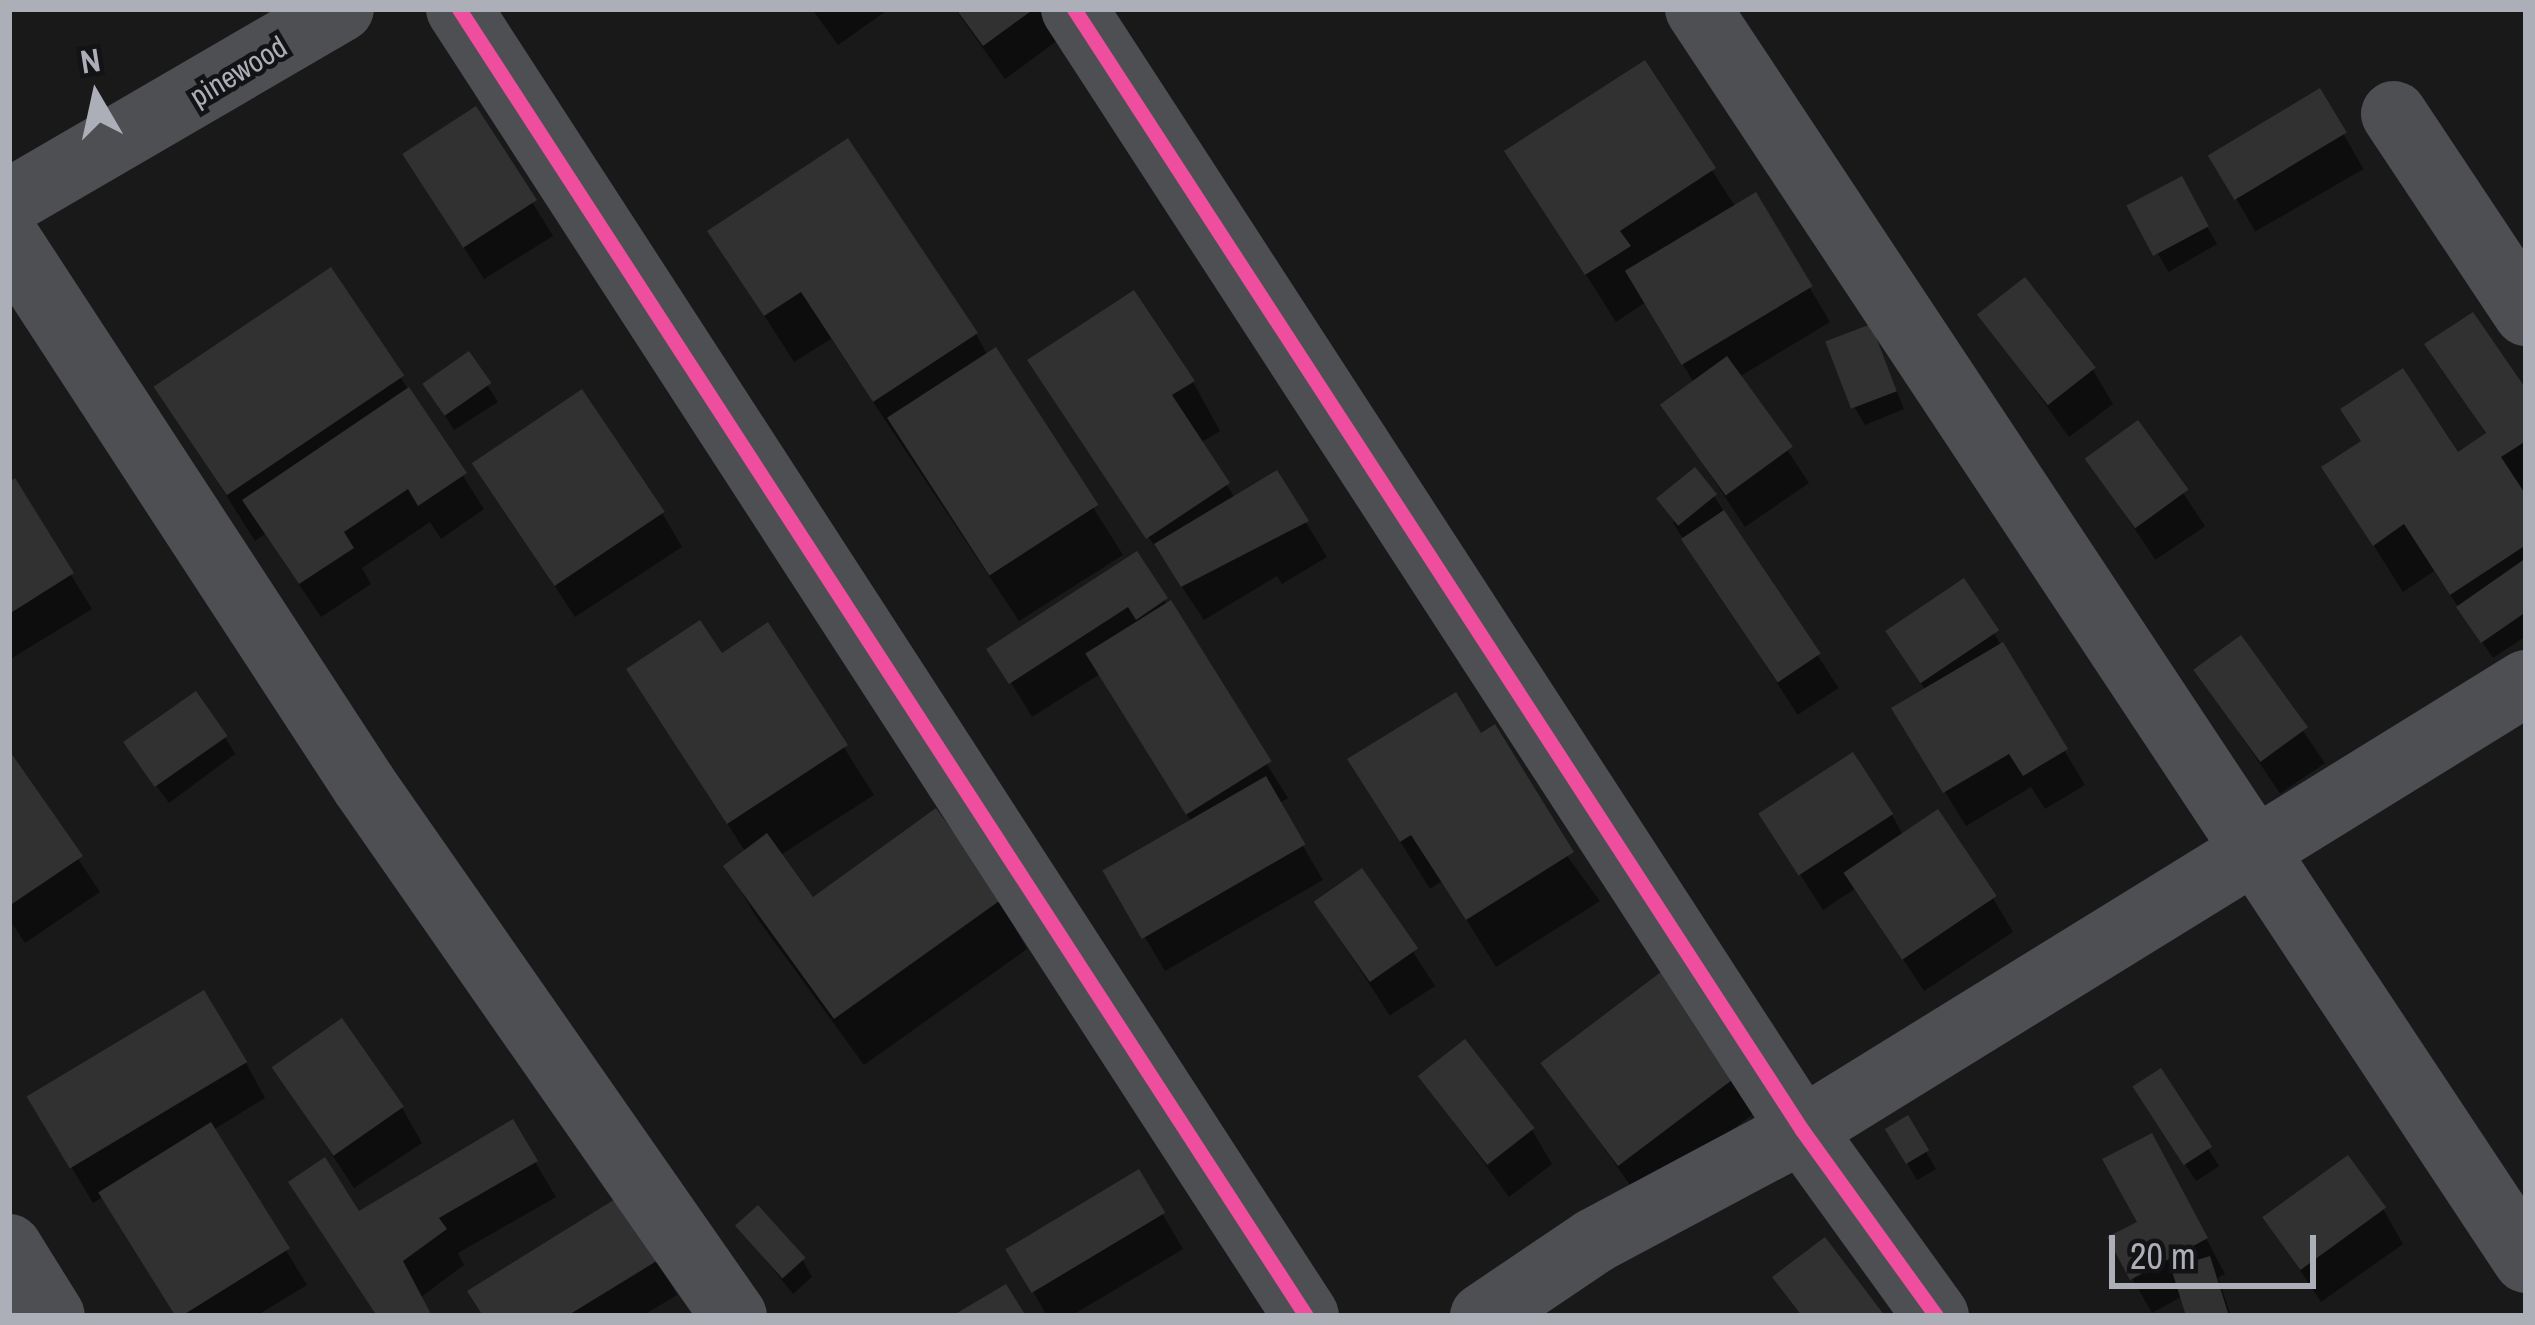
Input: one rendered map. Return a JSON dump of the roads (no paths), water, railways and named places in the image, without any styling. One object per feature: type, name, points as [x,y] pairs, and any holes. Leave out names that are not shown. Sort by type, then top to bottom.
[{"type":"street","name":"pinewood","points":[[9,202],[341,9]]},
{"type":"street","points":[[459,9],[1306,1316]]},
{"type":"street","points":[[1074,9],[1802,1130],[1936,1316]]},
{"type":"street","points":[[1698,9],[2526,1260]]},
{"type":"street","points":[[2394,114],[2526,313]]},
{"type":"street","points":[[9,241],[364,785],[734,1316]]},
{"type":"street","points":[[1483,1316],[1594,1241],[1802,1130],[2526,683]]},
{"type":"street","points":[[9,1247],[52,1316]]}]
